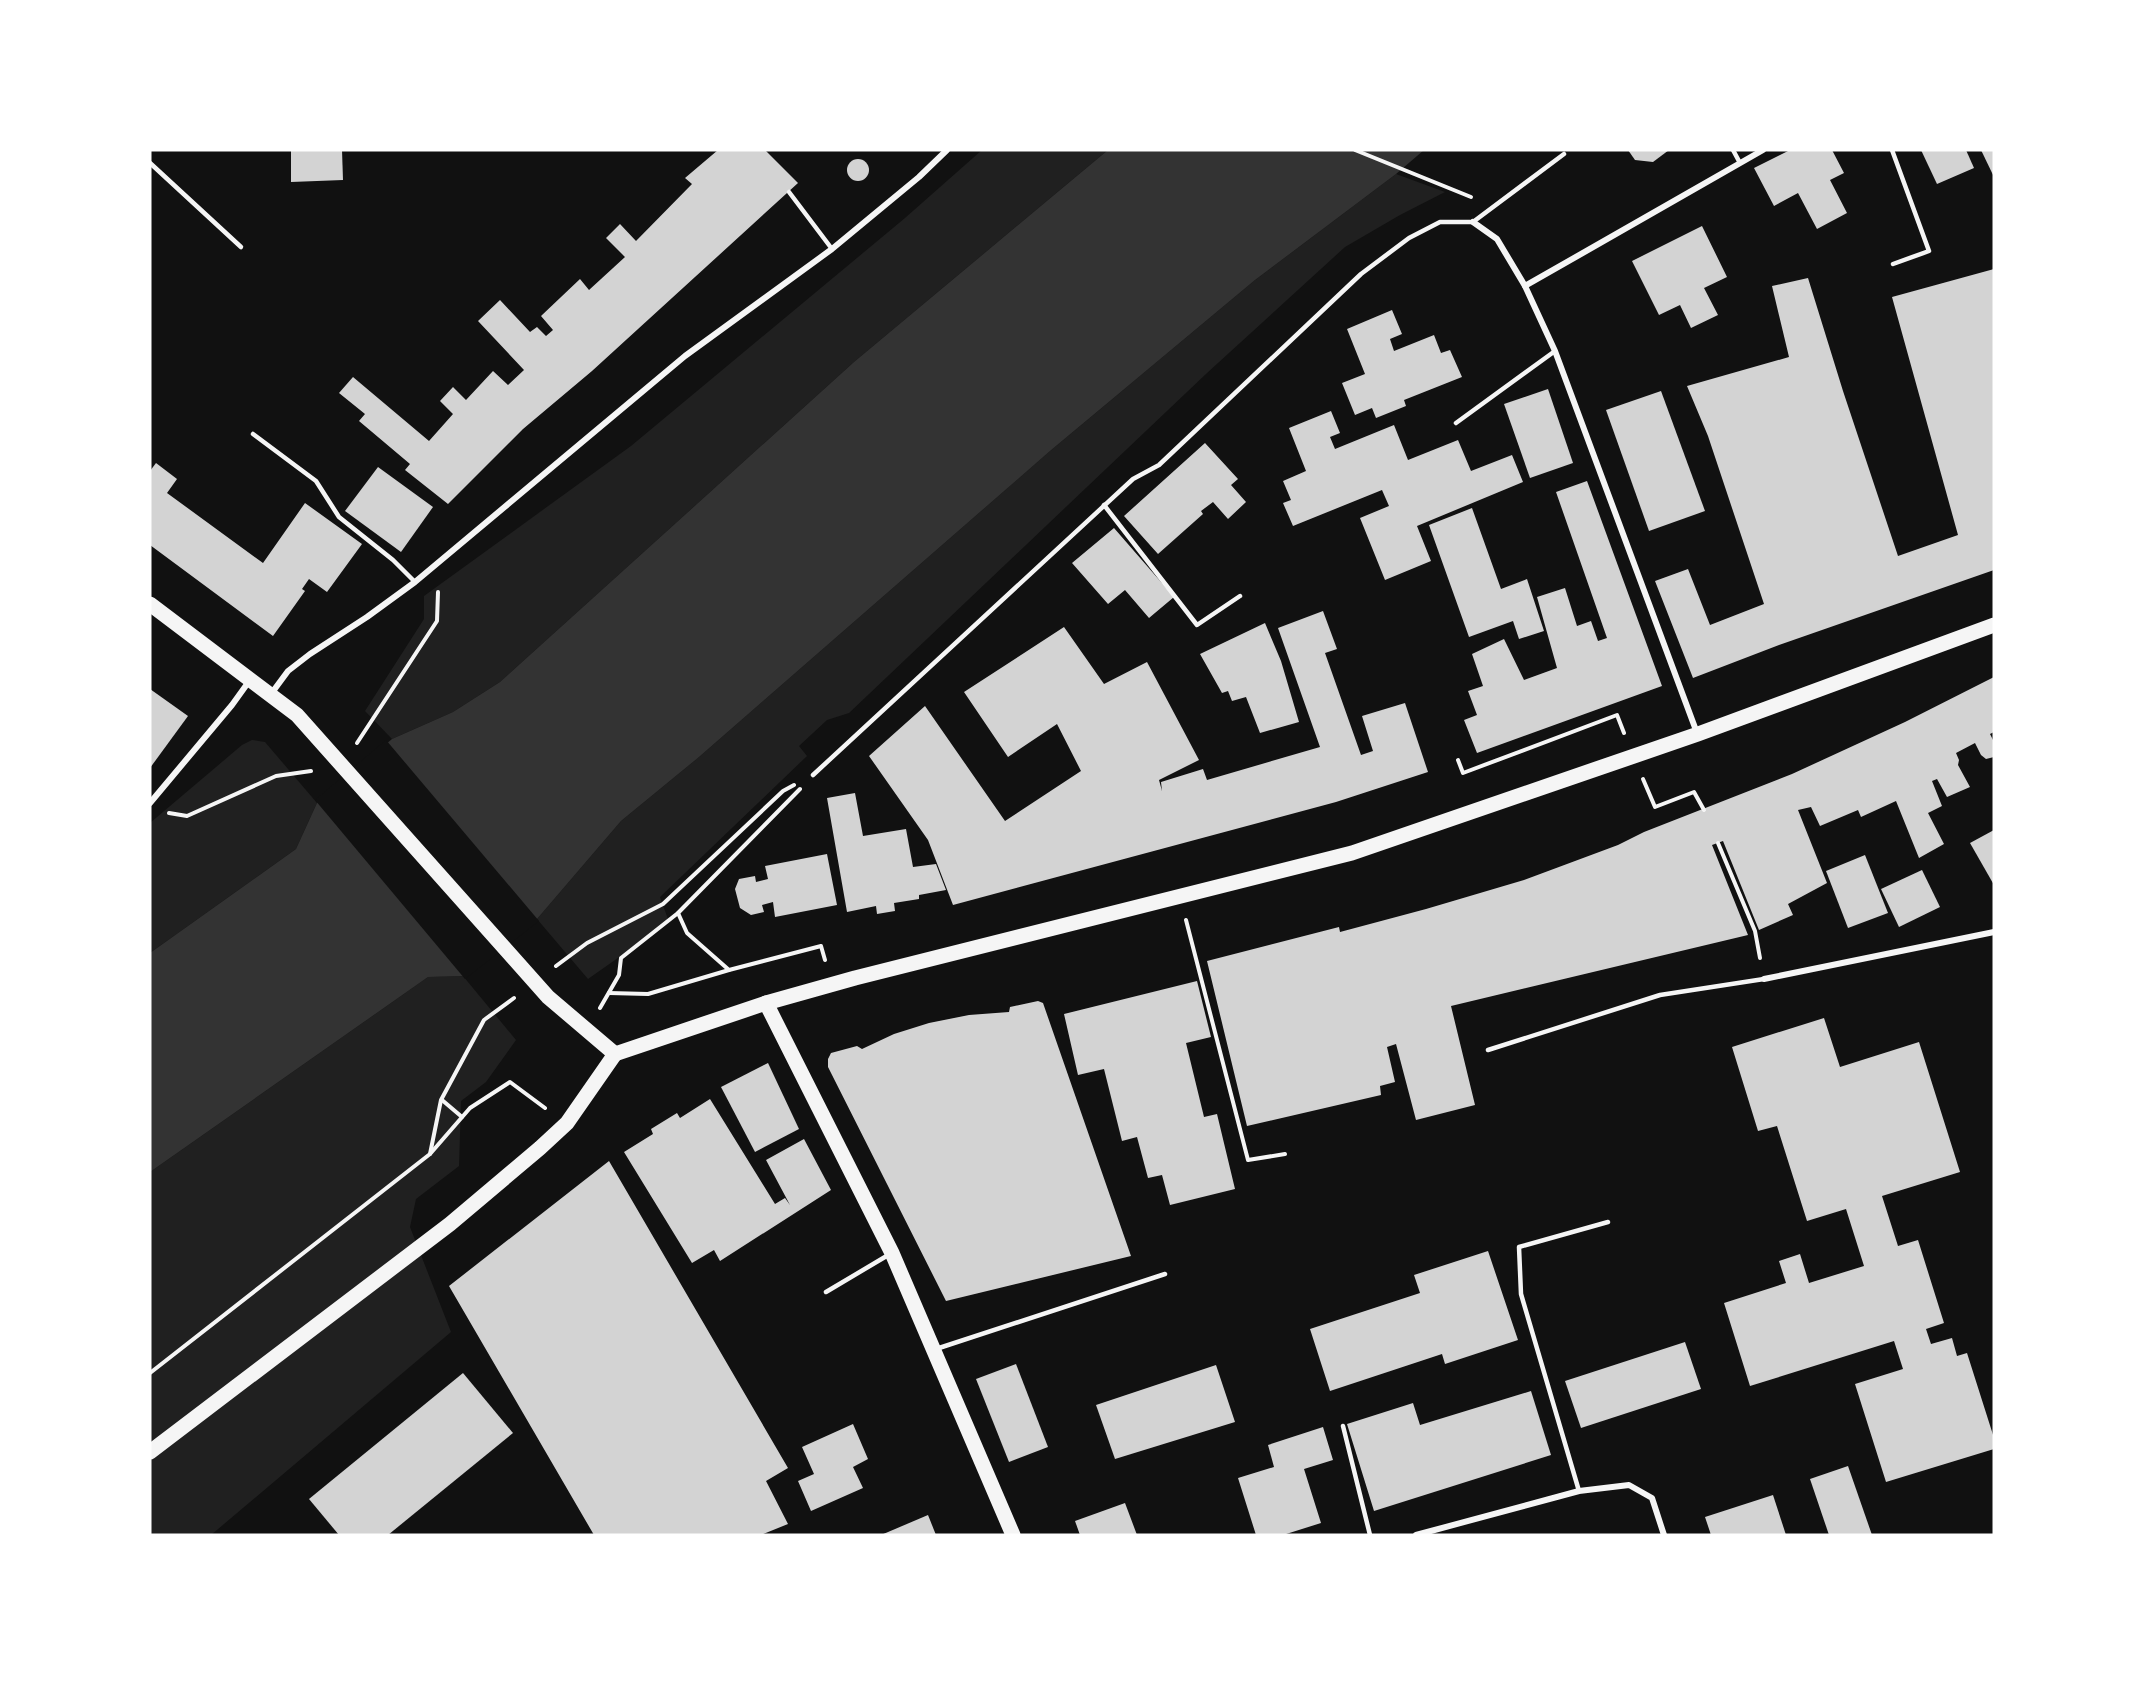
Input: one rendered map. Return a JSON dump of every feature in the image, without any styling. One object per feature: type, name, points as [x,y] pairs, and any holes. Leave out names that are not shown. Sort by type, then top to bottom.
[{"type":"main road","points":[[150,604],[297,715],[548,997],[615,1053]]},
{"type":"main road","points":[[150,1452],[450,1224],[540,1148],[567,1123],[615,1053],[831,985],[1352,853],[1698,734],[1994,626]]},
{"type":"main road","points":[[766,1004],[892,1253],[1013,1535]]},
{"type":"street","points":[[271,694],[288,670],[415,582],[684,356],[832,249],[919,177],[947,150]]},
{"type":"street","points":[[1525,286],[1763,150]]},
{"type":"street","points":[[1473,222],[1497,239],[1525,286],[1555,351],[1698,734]]},
{"type":"street","points":[[150,803],[251,680]]},
{"type":"street","points":[[1764,979],[1994,932]]},
{"type":"street","points":[[1416,1535],[1579,1491],[1629,1485],[1652,1498],[1664,1535]]},
{"type":"lane","points":[[1733,150],[1740,163]]},
{"type":"lane","points":[[1892,150],[1929,251],[1893,264]]},
{"type":"lane","points":[[813,776],[1104,505],[1133,479],[1159,465],[1369,268],[1409,237],[1440,222],[1473,222],[1564,154]]},
{"type":"lane","points":[[150,163],[242,247]]},
{"type":"lane","points":[[789,192],[832,249]]},
{"type":"lane","points":[[1456,423],[1555,351]]},
{"type":"lane","points":[[253,434],[316,481],[339,517],[393,560],[415,582]]},
{"type":"lane","points":[[1104,505],[1197,625],[1240,596]]},
{"type":"lane","points":[[1488,1050],[1660,995],[1764,979]]},
{"type":"lane","points":[[1579,1491],[1521,1294],[1519,1247],[1608,1222]]},
{"type":"lane","points":[[826,1292],[892,1253]]},
{"type":"lane","points":[[934,1350],[1165,1274]]},
{"type":"lane","points":[[1343,1426],[1370,1535]]},
{"type":"path","points":[[1355,150],[1464,192],[1490,208]]},
{"type":"path","points":[[587,1029],[619,975],[621,958],[678,913],[813,776]]},
{"type":"path","points":[[587,943],[663,904],[783,791],[813,776]]},
{"type":"path","points":[[1718,843],[1755,931],[1764,979]]},
{"type":"path","points":[[1180,896],[1248,1160],[1285,1154]]},
{"type":"path","points":[[678,913],[687,933],[729,970]]},
{"type":"path","points":[[609,993],[648,994],[821,946],[831,985]]},
{"type":"path","points":[[430,1154],[441,1100],[484,1020]]},
{"type":"path","points":[[150,1373],[430,1154],[470,1108],[510,1082],[567,1123]]},
{"type":"path","points":[[441,1100],[462,1117]]},
{"type":"shaded area","points":[[982,150],[1108,150],[854,362],[500,682],[453,712],[392,739],[365,711],[424,619],[424,596],[631,446],[905,218]]},
{"type":"shaded area","points":[[1108,150],[1424,150],[1396,174],[1255,280],[1050,451],[699,757],[621,821],[537,919],[463,976],[428,977],[150,1172],[150,953],[296,849],[317,803],[392,739],[453,712],[500,682],[854,362]]},
{"type":"shaded area","points":[[1396,174],[1445,192],[1345,247],[1207,373],[849,713],[827,720],[799,746],[807,756],[660,897],[669,922],[588,979],[537,919],[621,821],[699,757],[1050,451],[1255,280]]},
{"type":"shaded area","points":[[252,740],[265,742],[317,803],[296,849],[150,953],[150,823],[242,745]]},
{"type":"shaded area","points":[[463,976],[516,1040],[486,1082],[461,1101],[459,1166],[416,1199],[410,1227],[451,1332],[211,1535],[150,1535],[150,1172],[428,977]]},
{"type":"pier","points":[[386,740],[539,921],[465,979],[315,800]]},
{"type":"building","points":[[291,150],[342,150],[343,180],[291,182]]},
{"type":"building","points":[[718,150],[765,150],[798,183],[592,371],[523,429],[448,504],[405,470],[410,464],[359,421],[365,414],[339,393],[353,377],[429,441],[453,414],[440,401],[453,387],[466,400],[493,371],[508,385],[524,370],[478,321],[500,300],[530,332],[537,327],[546,336],[553,330],[541,316],[580,279],[589,290],[625,257],[606,238],[620,224],[636,241],[692,184],[685,178]]},
{"type":"building","points":[[1628,150],[1669,150],[1653,162],[1635,160]]},
{"type":"building","points":[[1790,150],[1832,150],[1844,173],[1830,180],[1847,213],[1817,229],[1798,193],[1774,206],[1754,168]]},
{"type":"building","points":[[1921,150],[1966,150],[1974,168],[1937,184]]},
{"type":"building","points":[[1981,150],[1994,150],[1994,177]]},
{"type":"building","points":[[854,159],[862,159],[869,166],[869,174],[862,181],[854,181],[847,174],[847,166]]},
{"type":"building","points":[[1702,226],[1727,277],[1704,288],[1718,315],[1691,328],[1680,305],[1659,315],[1632,261]]},
{"type":"building","points":[[1994,269],[1994,570],[1779,645],[1693,678],[1655,581],[1688,569],[1710,625],[1764,604],[1708,436],[1687,386],[1789,357],[1772,286],[1808,278],[1898,556],[1958,535],[1892,297]]},
{"type":"building","points":[[1392,310],[1402,334],[1390,339],[1394,351],[1434,335],[1441,353],[1450,350],[1462,377],[1404,400],[1406,406],[1376,418],[1372,408],[1355,415],[1342,383],[1365,374],[1347,329]]},
{"type":"building","points":[[1548,389],[1573,463],[1530,478],[1504,404]]},
{"type":"building","points":[[1661,391],[1705,511],[1649,531],[1606,410]]},
{"type":"building","points":[[1331,411],[1340,433],[1330,437],[1335,449],[1394,425],[1408,460],[1458,440],[1471,471],[1512,455],[1523,482],[1417,526],[1431,561],[1385,580],[1360,518],[1389,506],[1382,490],[1293,526],[1283,503],[1291,500],[1283,481],[1306,471],[1289,428]]},
{"type":"building","points":[[1205,443],[1238,479],[1231,485],[1246,502],[1228,519],[1213,502],[1201,511],[1203,514],[1158,554],[1124,516]]},
{"type":"building","points":[[156,463],[177,479],[167,493],[263,563],[305,503],[362,544],[327,592],[309,579],[302,589],[305,591],[273,636],[150,545],[150,471]]},
{"type":"building","points":[[378,467],[433,507],[401,552],[345,511]]},
{"type":"building","points":[[1587,481],[1662,686],[1477,753],[1464,720],[1477,715],[1468,691],[1483,686],[1472,654],[1504,639],[1524,680],[1557,668],[1537,597],[1565,588],[1577,626],[1591,621],[1598,641],[1607,638],[1556,492]]},
{"type":"building","points":[[1472,508],[1501,589],[1527,579],[1544,631],[1519,639],[1513,621],[1469,637],[1429,525]]},
{"type":"building","points":[[1114,528],[1174,597],[1149,618],[1125,590],[1108,604],[1072,563]]},
{"type":"building","points":[[1323,611],[1337,649],[1325,653],[1361,755],[1373,751],[1362,716],[1405,703],[1428,772],[1336,802],[953,905],[928,840],[869,756],[925,706],[1005,821],[1081,771],[1057,724],[1008,757],[964,692],[1064,627],[1104,684],[1147,662],[1199,760],[1159,780],[1162,791],[1161,782],[1203,769],[1207,780],[1320,747],[1278,628]]},
{"type":"building","points":[[1265,623],[1281,661],[1299,722],[1260,733],[1246,697],[1232,701],[1228,691],[1222,693],[1200,654]]},
{"type":"building","points":[[1994,677],[1994,732],[1990,734],[1994,742],[1994,757],[1986,759],[1981,755],[1975,743],[1956,753],[1959,760],[1958,765],[1970,787],[1947,797],[1937,779],[1932,781],[1942,806],[1928,813],[1944,844],[1919,858],[1896,801],[1861,817],[1858,810],[1820,826],[1811,807],[1798,810],[1827,883],[1788,904],[1793,915],[1759,930],[1723,841],[1712,845],[1748,935],[1451,1006],[1475,1105],[1416,1120],[1396,1044],[1387,1047],[1395,1082],[1380,1086],[1381,1095],[1247,1126],[1207,961],[1339,927],[1340,932],[1524,880],[1618,845],[1644,832],[1792,774],[1905,722]]},
{"type":"building","points":[[150,689],[188,716],[150,768]]},
{"type":"building","points":[[855,793],[863,836],[906,829],[913,867],[936,864],[946,890],[919,895],[919,899],[894,903],[895,911],[877,914],[876,906],[847,912],[827,798]]},
{"type":"building","points":[[1994,830],[1994,885],[1970,843]]},
{"type":"building","points":[[827,854],[837,905],[775,917],[773,902],[762,905],[764,912],[751,915],[740,908],[735,889],[739,879],[755,876],[756,882],[768,879],[765,866]]},
{"type":"building","points":[[1865,855],[1888,913],[1848,928],[1826,871]]},
{"type":"building","points":[[1922,870],[1940,907],[1899,927],[1881,889]]},
{"type":"building","points":[[1197,981],[1211,1037],[1186,1043],[1204,1117],[1217,1114],[1235,1189],[1170,1205],[1162,1175],[1148,1178],[1137,1137],[1122,1141],[1104,1069],[1078,1075],[1064,1014]]},
{"type":"building","points":[[1038,1001],[1043,1003],[1131,1256],[946,1301],[828,1067],[828,1059],[831,1053],[857,1046],[862,1049],[894,1034],[929,1023],[969,1015],[1009,1012],[1010,1007]]},
{"type":"building","points":[[1824,1018],[1840,1067],[1919,1042],[1960,1172],[1882,1196],[1898,1246],[1918,1240],[1944,1323],[1926,1329],[1931,1344],[1952,1338],[1957,1356],[1967,1353],[1994,1438],[1994,1449],[1886,1482],[1855,1384],[1903,1369],[1894,1341],[1750,1386],[1724,1303],[1786,1283],[1779,1261],[1800,1254],[1809,1283],[1864,1266],[1846,1209],[1807,1221],[1777,1126],[1758,1131],[1732,1047]]},
{"type":"building","points":[[768,1063],[799,1129],[755,1152],[721,1087]]},
{"type":"building","points":[[710,1099],[775,1204],[785,1198],[790,1205],[766,1160],[804,1139],[831,1190],[720,1261],[714,1250],[692,1263],[624,1152],[653,1134],[651,1129],[677,1113],[680,1118]]},
{"type":"building","points":[[609,1161],[788,1468],[766,1481],[788,1524],[761,1535],[594,1535],[449,1286]]},
{"type":"building","points":[[1488,1251],[1518,1340],[1445,1364],[1442,1354],[1330,1391],[1310,1329],[1420,1293],[1414,1275]]},
{"type":"building","points":[[1685,1342],[1701,1389],[1581,1428],[1565,1381]]},
{"type":"building","points":[[1016,1364],[1048,1447],[1009,1462],[976,1379]]},
{"type":"building","points":[[1216,1365],[1235,1422],[1115,1459],[1096,1405]]},
{"type":"building","points":[[463,1373],[513,1433],[388,1535],[339,1535],[309,1499]]},
{"type":"building","points":[[1531,1391],[1551,1455],[1374,1511],[1347,1424],[1413,1403],[1420,1425]]},
{"type":"building","points":[[853,1424],[868,1459],[853,1467],[863,1488],[811,1511],[798,1481],[814,1474],[802,1447]]},
{"type":"building","points":[[1323,1427],[1333,1460],[1304,1469],[1321,1523],[1283,1535],[1256,1535],[1238,1478],[1274,1467],[1268,1445]]},
{"type":"building","points":[[1848,1466],[1872,1535],[1829,1535],[1810,1479]]},
{"type":"building","points":[[1773,1495],[1786,1535],[1711,1535],[1705,1517]]},
{"type":"building","points":[[1125,1503],[1137,1535],[1080,1535],[1075,1521]]},
{"type":"building","points":[[928,1515],[936,1535],[881,1535]]}]
